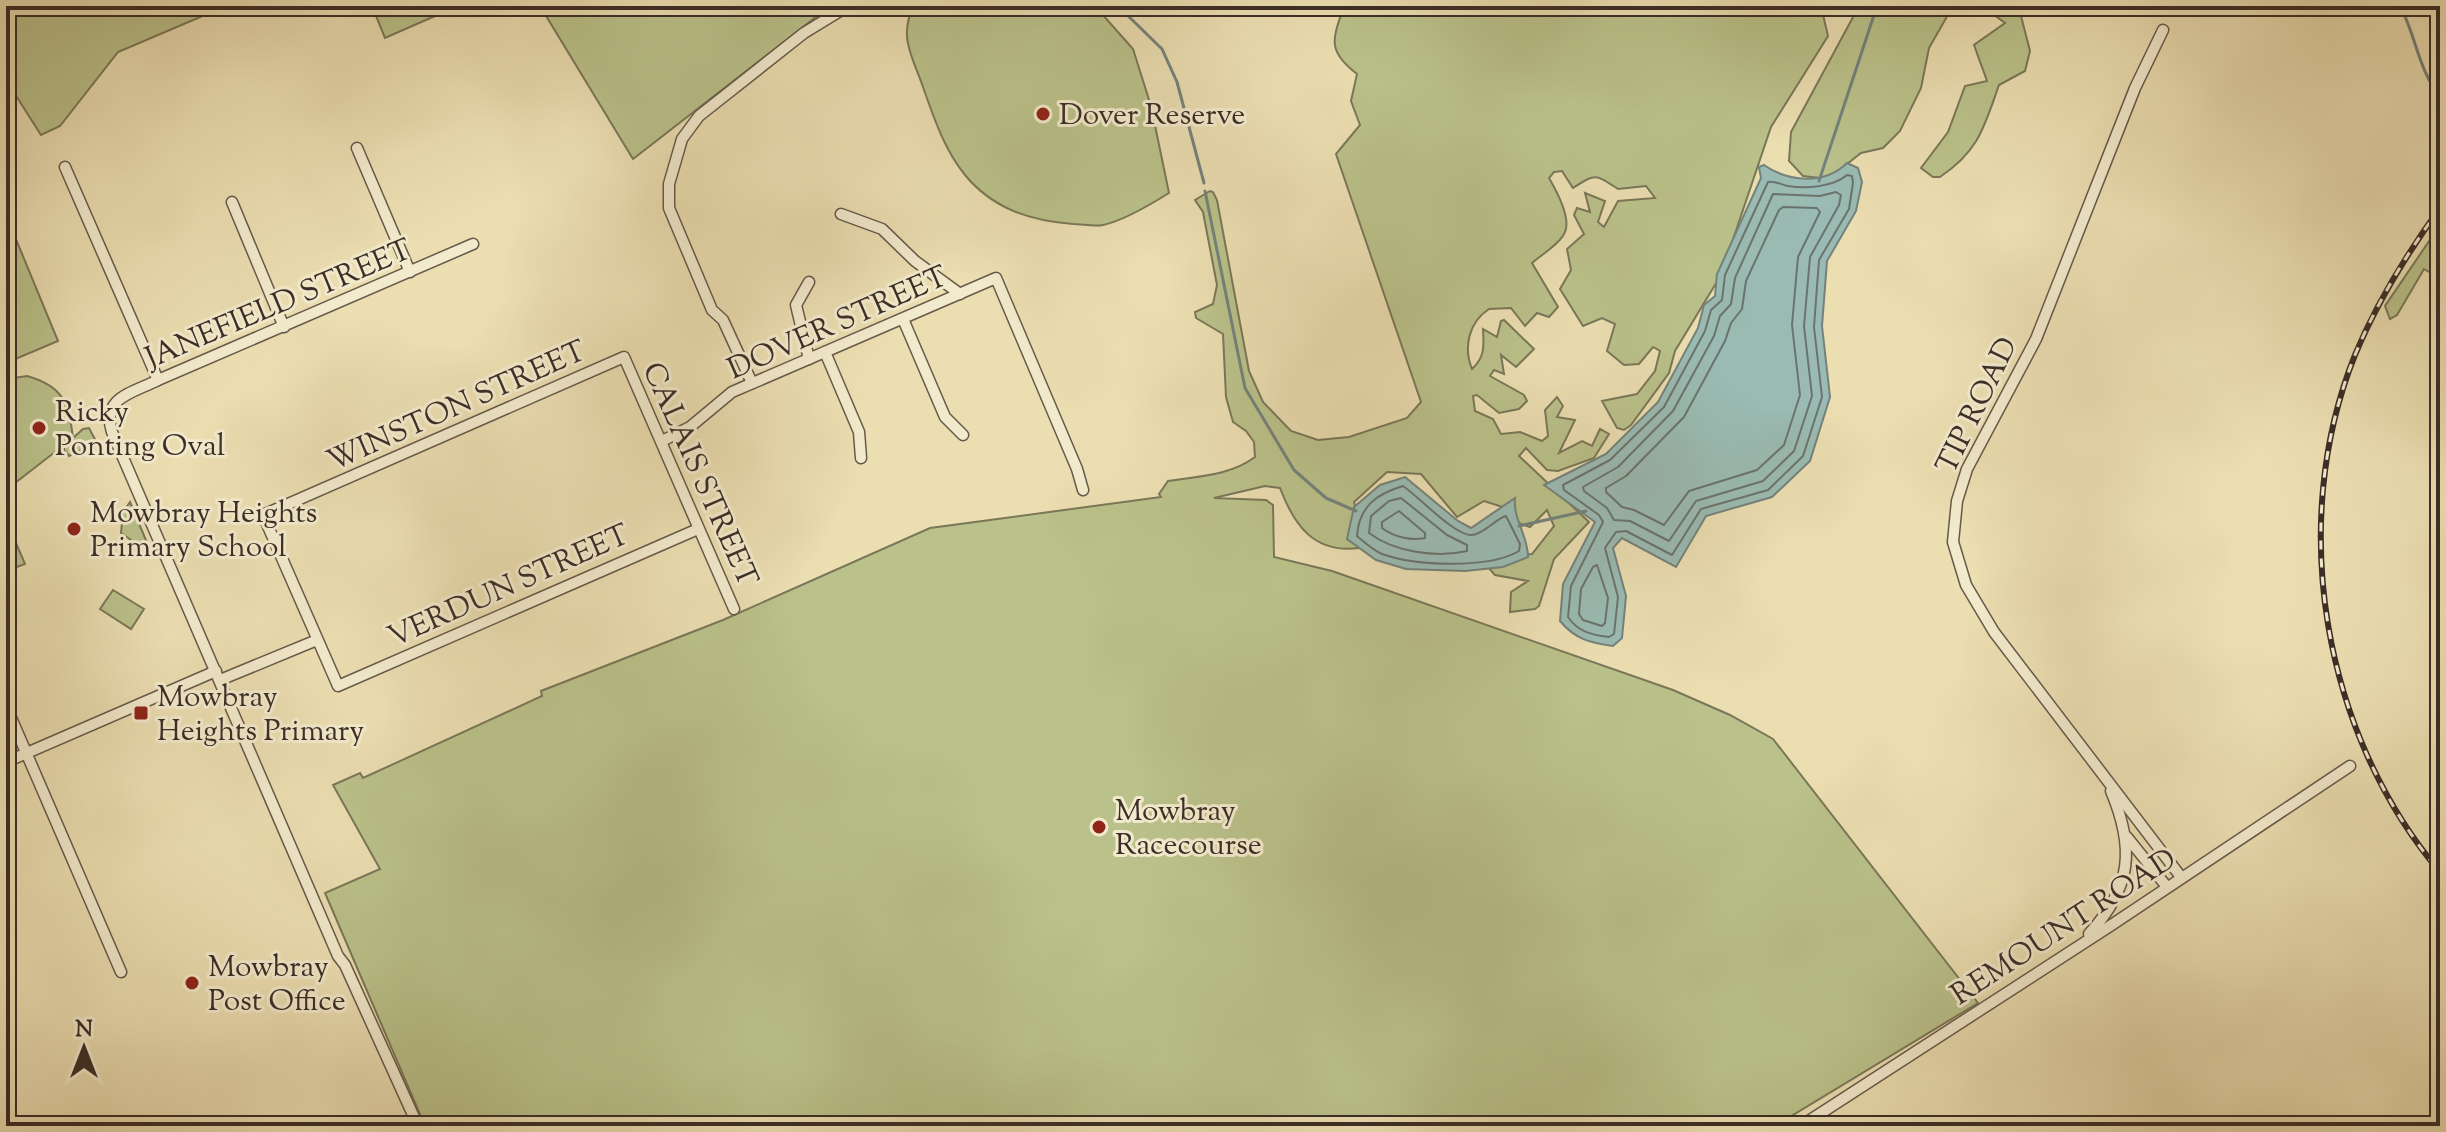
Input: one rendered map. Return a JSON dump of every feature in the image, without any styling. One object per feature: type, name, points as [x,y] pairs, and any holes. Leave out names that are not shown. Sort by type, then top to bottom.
[{"type":"street","points":[[752,383],[723,320],[712,310],[669,208],[669,184],[682,139],[699,116],[804,33],[840,11],[858,7],[879,9]]},
{"type":"street","name":"TIP ROAD","points":[[2163,30],[2135,88],[2036,339],[1967,469],[1953,524],[1957,560],[1975,603],[2181,877]]},
{"type":"street","points":[[357,148],[410,272]]},
{"type":"street","points":[[65,167],[158,380]]},
{"type":"street","points":[[232,202],[284,327]]},
{"type":"street","points":[[841,214],[882,229],[915,261],[960,294]]},
{"type":"street","name":"JANEFIELD STREET","points":[[218,676],[112,432],[108,414],[110,408],[122,397],[158,380],[473,244]]},
{"type":"street","name":"DOVER STREET","points":[[662,441],[690,427],[732,392],[996,278],[1077,469],[1083,490]]},
{"type":"street","points":[[809,282],[796,305],[809,359]]},
{"type":"street","points":[[903,319],[945,417],[963,435]]},
{"type":"street","points":[[825,352],[859,432],[861,458]]},
{"type":"street","name":"CALAIS STREET","points":[[624,357],[734,609]]},
{"type":"street","name":"WINSTON STREET","points":[[317,640],[263,515],[624,357]]},
{"type":"street","name":"VERDUN STREET","points":[[317,640],[338,686],[698,529]]},
{"type":"street","points":[[6,762],[218,676],[317,640]]},
{"type":"street","points":[[218,676],[338,956],[345,965],[418,1126]]},
{"type":"street","points":[[6,706],[121,972]]},
{"type":"street","name":"REMOUNT ROAD","points":[[1801,1126],[2350,766]]},
{"type":"street","name":"TIP ROAD","points":[[2105,779],[2129,840],[2167,887]]},
{"type":"street","points":[[2129,840],[2145,830]]},
{"type":"street","name":"TIP ROAD","points":[[2079,945],[2103,919],[2118,892],[2129,840]]},
{"type":"green space","points":[[6,6],[226,6],[118,52],[60,126],[41,135],[6,80]]},
{"type":"green space","points":[[372,6],[458,6],[385,38]]},
{"type":"green space","points":[[540,6],[830,6],[633,159]]},
{"type":"green space","name":"Dover Reserve","points":[[913,6],[1095,6],[1133,49],[1151,106],[1169,193],[1128,216],[1096,226],[1042,220],[1014,211],[988,197],[958,165],[936,122],[907,38]]},
{"type":"green space","name":"Mowbray Racecourse","points":[[1344,6],[1821,6],[1828,36],[1771,127],[1721,275],[1675,351],[1669,373],[1631,425],[1624,430],[1617,428],[1602,401],[1637,394],[1655,371],[1660,351],[1653,347],[1639,364],[1624,365],[1607,351],[1615,324],[1602,318],[1583,326],[1560,289],[1571,270],[1567,249],[1584,234],[1574,215],[1577,208],[1590,212],[1585,193],[1605,201],[1598,222],[1604,227],[1618,201],[1655,198],[1646,186],[1618,189],[1596,177],[1573,188],[1562,171],[1554,172],[1549,178],[1564,212],[1565,232],[1555,245],[1532,263],[1558,307],[1549,317],[1537,313],[1525,326],[1511,308],[1489,309],[1472,328],[1468,352],[1472,369],[1483,351],[1483,329],[1497,337],[1504,320],[1534,349],[1516,367],[1501,355],[1504,374],[1494,370],[1490,376],[1524,395],[1527,401],[1519,409],[1499,413],[1477,395],[1473,396],[1475,411],[1493,419],[1501,434],[1520,432],[1542,441],[1548,436],[1545,410],[1557,397],[1563,406],[1557,417],[1575,420],[1559,453],[1582,441],[1592,446],[1600,429],[1609,434],[1594,458],[1558,471],[1547,470],[1526,448],[1519,456],[1589,522],[1554,559],[1539,606],[1510,612],[1511,592],[1528,581],[1495,575],[1486,565],[1492,557],[1532,554],[1554,526],[1547,510],[1530,527],[1513,521],[1506,508],[1484,501],[1457,517],[1421,474],[1387,472],[1354,502],[1363,530],[1359,548],[1343,549],[1318,541],[1308,534],[1292,514],[1280,488],[1265,486],[1214,498],[1266,500],[1273,505],[1274,557],[1332,571],[1673,690],[1730,715],[1773,739],[1978,1003],[1775,1126],[425,1126],[325,893],[380,869],[333,785],[360,773],[363,778],[542,696],[541,691],[723,620],[930,528],[1161,497],[1159,494],[1168,481],[1224,472],[1255,457],[1254,442],[1246,431],[1233,422],[1226,397],[1223,334],[1196,318],[1195,312],[1213,304],[1217,285],[1203,212],[1195,200],[1210,191],[1217,200],[1249,371],[1263,402],[1291,431],[1318,440],[1349,437],[1407,418],[1421,402],[1336,154],[1360,125],[1351,101],[1357,74],[1336,51],[1335,36]]},
{"type":"green space","points":[[1859,6],[1953,6],[1929,48],[1921,88],[1900,131],[1883,148],[1861,153],[1833,175],[1820,178],[1803,176],[1789,161],[1791,132]]},
{"type":"green space","points":[[1982,6],[2013,6],[2020,12],[2030,51],[2025,71],[1999,85],[1984,126],[1964,158],[1940,177],[1933,177],[1921,168],[1948,132],[1965,86],[1987,81],[1974,45],[2005,23]]},
{"type":"green space","points":[[6,215],[58,341],[6,363]]},
{"type":"green space","points":[[2440,225],[2440,272],[2436,276],[2424,269],[2397,315],[2390,319],[2385,306]]},
{"type":"green space","name":"Ricky Ponting Oval","points":[[27,376],[49,385],[62,398],[73,438],[89,428],[97,443],[69,456],[64,445],[6,490],[6,379]]},
{"type":"green space","points":[[130,502],[153,557],[133,554],[131,540],[121,533],[123,512]]},
{"type":"green space","points":[[16,543],[25,564],[6,571],[6,547]]},
{"type":"green space","points":[[113,590],[144,609],[131,629],[100,609]]},
{"type":"water","points":[[1847,163],[1858,168],[1862,182],[1856,211],[1827,261],[1822,326],[1830,397],[1810,461],[1772,497],[1706,516],[1676,567],[1622,538],[1613,548],[1626,596],[1622,638],[1613,646],[1577,636],[1560,621],[1563,584],[1595,522],[1544,485],[1606,454],[1658,402],[1698,328],[1704,305],[1715,296],[1717,274],[1761,178],[1759,167],[1764,165],[1784,175],[1806,179],[1828,175]]},
{"type":"water","points":[[1405,477],[1458,521],[1471,528],[1515,498],[1528,557],[1503,567],[1465,571],[1406,569],[1376,560],[1347,539],[1354,507],[1380,485]]},
{"type":"waterway","points":[[1118,6],[1162,49],[1177,82],[1204,183]]},
{"type":"waterway","points":[[1819,181],[1877,6]]},
{"type":"waterway","points":[[2400,6],[2422,64],[2440,96]]},
{"type":"waterway","points":[[1205,191],[1245,388],[1294,470],[1326,498],[1356,511]]},
{"type":"waterway","points":[[1519,526],[1586,511]]},
{"type":"railway","points":[[2440,208],[2393,279],[2355,355],[2334,420],[2323,488],[2321,556],[2328,625],[2344,692],[2368,757],[2400,817],[2440,872]]},
{"type":"place","name":"Dover Reserve","points":[[1043,114]]},
{"type":"place","name":"Ricky Ponting Oval","points":[[39,428]]},
{"type":"place","name":"Mowbray Heights Primary School","points":[[74,529]]},
{"type":"place","name":"Mowbray Heights Primary","points":[[141,713]]},
{"type":"place","name":"Mowbray Racecourse","points":[[1099,827]]},
{"type":"place","name":"Mowbray Post Office","points":[[192,983]]}]
